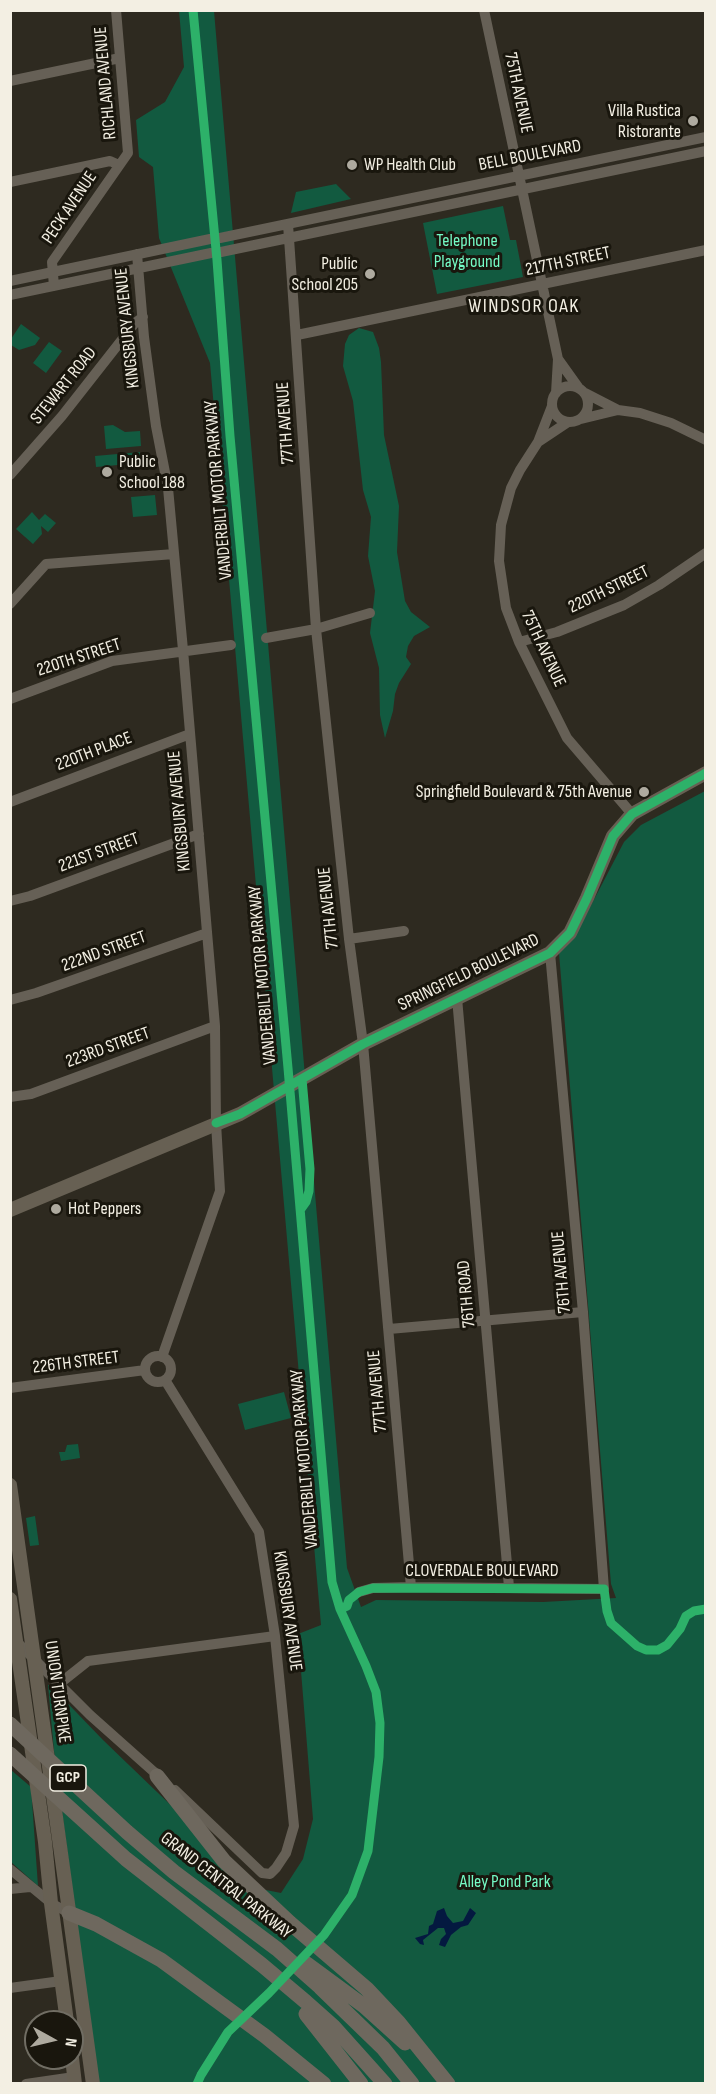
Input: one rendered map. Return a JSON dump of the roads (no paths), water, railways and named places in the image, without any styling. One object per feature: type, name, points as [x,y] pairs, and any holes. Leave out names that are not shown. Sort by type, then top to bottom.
[{"type":"highway","name":"GRAND CENTRAL PARKWAY","points":[[10,1724],[174,1872],[324,1983],[412,2084]]},
{"type":"highway","name":"GCP","points":[[10,1754],[126,1859],[226,1938],[303,2005]]},
{"type":"highway","points":[[157,1776],[224,1861],[290,1923],[367,1989],[399,2023],[446,2084]]},
{"type":"highway","points":[[69,1913],[96,1924],[161,1959],[265,2036],[324,2084]]},
{"type":"highway","points":[[324,1983],[364,2006],[446,2084]]},
{"type":"highway","points":[[303,2005],[361,2084]]},
{"type":"highway","points":[[303,2005],[333,2026],[385,2084]]},
{"type":"main road","name":"SPRINGFIELD BOULEVARD","points":[[10,1210],[240,1114],[363,1044],[550,953],[570,933],[613,837],[632,814],[705,773]]},
{"type":"main road","name":"UNION TURNPIKE","points":[[10,1485],[93,2084]]},
{"type":"main road","name":"UNION TURNPIKE","points":[[10,1599],[13,1639],[45,1842],[65,2010]]},
{"type":"street","name":"RICHLAND AVENUE","points":[[116,10],[128,153]]},
{"type":"street","name":"75TH AVENUE","points":[[484,10],[558,359],[556,393]]},
{"type":"street","points":[[10,81],[120,58]]},
{"type":"street","name":"BELL BOULEVARD","points":[[10,281],[705,137]]},
{"type":"street","name":"BELL BOULEVARD","points":[[10,295],[705,151]]},
{"type":"street","name":"PECK AVENUE","points":[[54,286],[52,262],[128,153]]},
{"type":"street","points":[[10,182],[110,161],[119,165]]},
{"type":"street","name":"77TH AVENUE","points":[[288,224],[316,629],[349,939],[363,1044],[411,1587]]},
{"type":"street","name":"217TH STREET","points":[[297,335],[705,250]]},
{"type":"street","name":"KINGSBURY AVENUE","points":[[137,254],[156,426],[168,488],[183,650],[216,1026],[216,1123],[220,1191],[162,1357]]},
{"type":"street","name":"STEWART ROAD","points":[[10,475],[62,416],[135,323],[143,317]]},
{"type":"street","name":"75TH AVENUE","points":[[558,359],[582,390]]},
{"type":"street","points":[[618,410],[568,422],[556,415],[552,406],[556,393],[564,387],[582,390],[618,410],[640,413],[671,423],[705,440]]},
{"type":"street","points":[[581,419],[588,407],[582,390]]},
{"type":"street","name":"75TH AVENUE","points":[[552,406],[538,442],[511,489],[501,525],[500,582],[510,621],[519,642],[567,738],[632,814]]},
{"type":"street","name":"75TH AVENUE","points":[[538,442],[568,422]]},
{"type":"street","name":"220TH STREET","points":[[519,642],[557,632],[624,605],[659,585],[705,553]]},
{"type":"street","points":[[10,604],[46,564],[174,554]]},
{"type":"street","points":[[266,638],[316,629],[370,613]]},
{"type":"street","name":"220TH STREET","points":[[10,699],[112,661],[231,645]]},
{"type":"street","name":"220TH PLACE","points":[[10,802],[190,734]]},
{"type":"street","name":"221ST STREET","points":[[10,901],[30,896],[199,834]]},
{"type":"street","points":[[349,939],[404,931]]},
{"type":"street","name":"222ND STREET","points":[[10,1000],[207,933]]},
{"type":"street","name":"76TH AVENUE","points":[[550,953],[583,1312],[604,1589]]},
{"type":"street","name":"76TH ROAD","points":[[457,998],[509,1587]]},
{"type":"street","name":"223RD STREET","points":[[10,1097],[31,1094],[216,1026]]},
{"type":"street","points":[[389,1329],[583,1312]]},
{"type":"street","points":[[162,1357],[171,1367],[169,1376],[165,1380],[153,1381],[145,1371],[148,1361],[162,1357]]},
{"type":"street","name":"226TH STREET","points":[[10,1388],[145,1371]]},
{"type":"street","name":"KINGSBURY AVENUE","points":[[165,1380],[259,1533],[275,1636],[294,1826],[286,1853],[276,1868]]},
{"type":"street","name":"CLOVERDALE BOULEVARD","points":[[360,1592],[373,1588],[411,1587],[604,1589]]},
{"type":"street","points":[[59,1684],[88,1661],[275,1636]]},
{"type":"street","name":"GRAND CENTRAL PARKWAY","points":[[13,1639],[262,1873],[270,1874],[276,1868]]},
{"type":"street","points":[[10,1869],[51,1903],[69,1913]]},
{"type":"street","points":[[10,1889],[30,1887]]},
{"type":"street","points":[[10,1988],[61,1981]]},
{"type":"street","points":[[26,2084],[75,2080]]},
{"type":"water","points":[[444,1908],[453,1923],[463,1921],[470,1908],[476,1913],[468,1925],[461,1927],[451,1935],[445,1947],[439,1945],[446,1934],[444,1928],[438,1928],[423,1940],[424,1945],[420,1944],[415,1938],[428,1934],[429,1926],[433,1924],[437,1911]]},
{"type":"place","name":"Villa Rustica Ristorante","points":[[693,121]]},
{"type":"place","name":"WP Health Club","points":[[352,165]]},
{"type":"place","name":"Public School 205","points":[[370,274]]},
{"type":"place","name":"Public School 188","points":[[107,472]]},
{"type":"place","name":"Springfield Boulevard & 75th Avenue","points":[[644,792]]},
{"type":"place","name":"Hot Peppers","points":[[56,1209]]},
{"type":"district","name":"WINDSOR OAK","points":[[524,307]]},
{"type":"park label","name":"Telephone Playground","points":[[467,251]]},
{"type":"park label","name":"Alley Pond Park","points":[[505,1882]]}]
